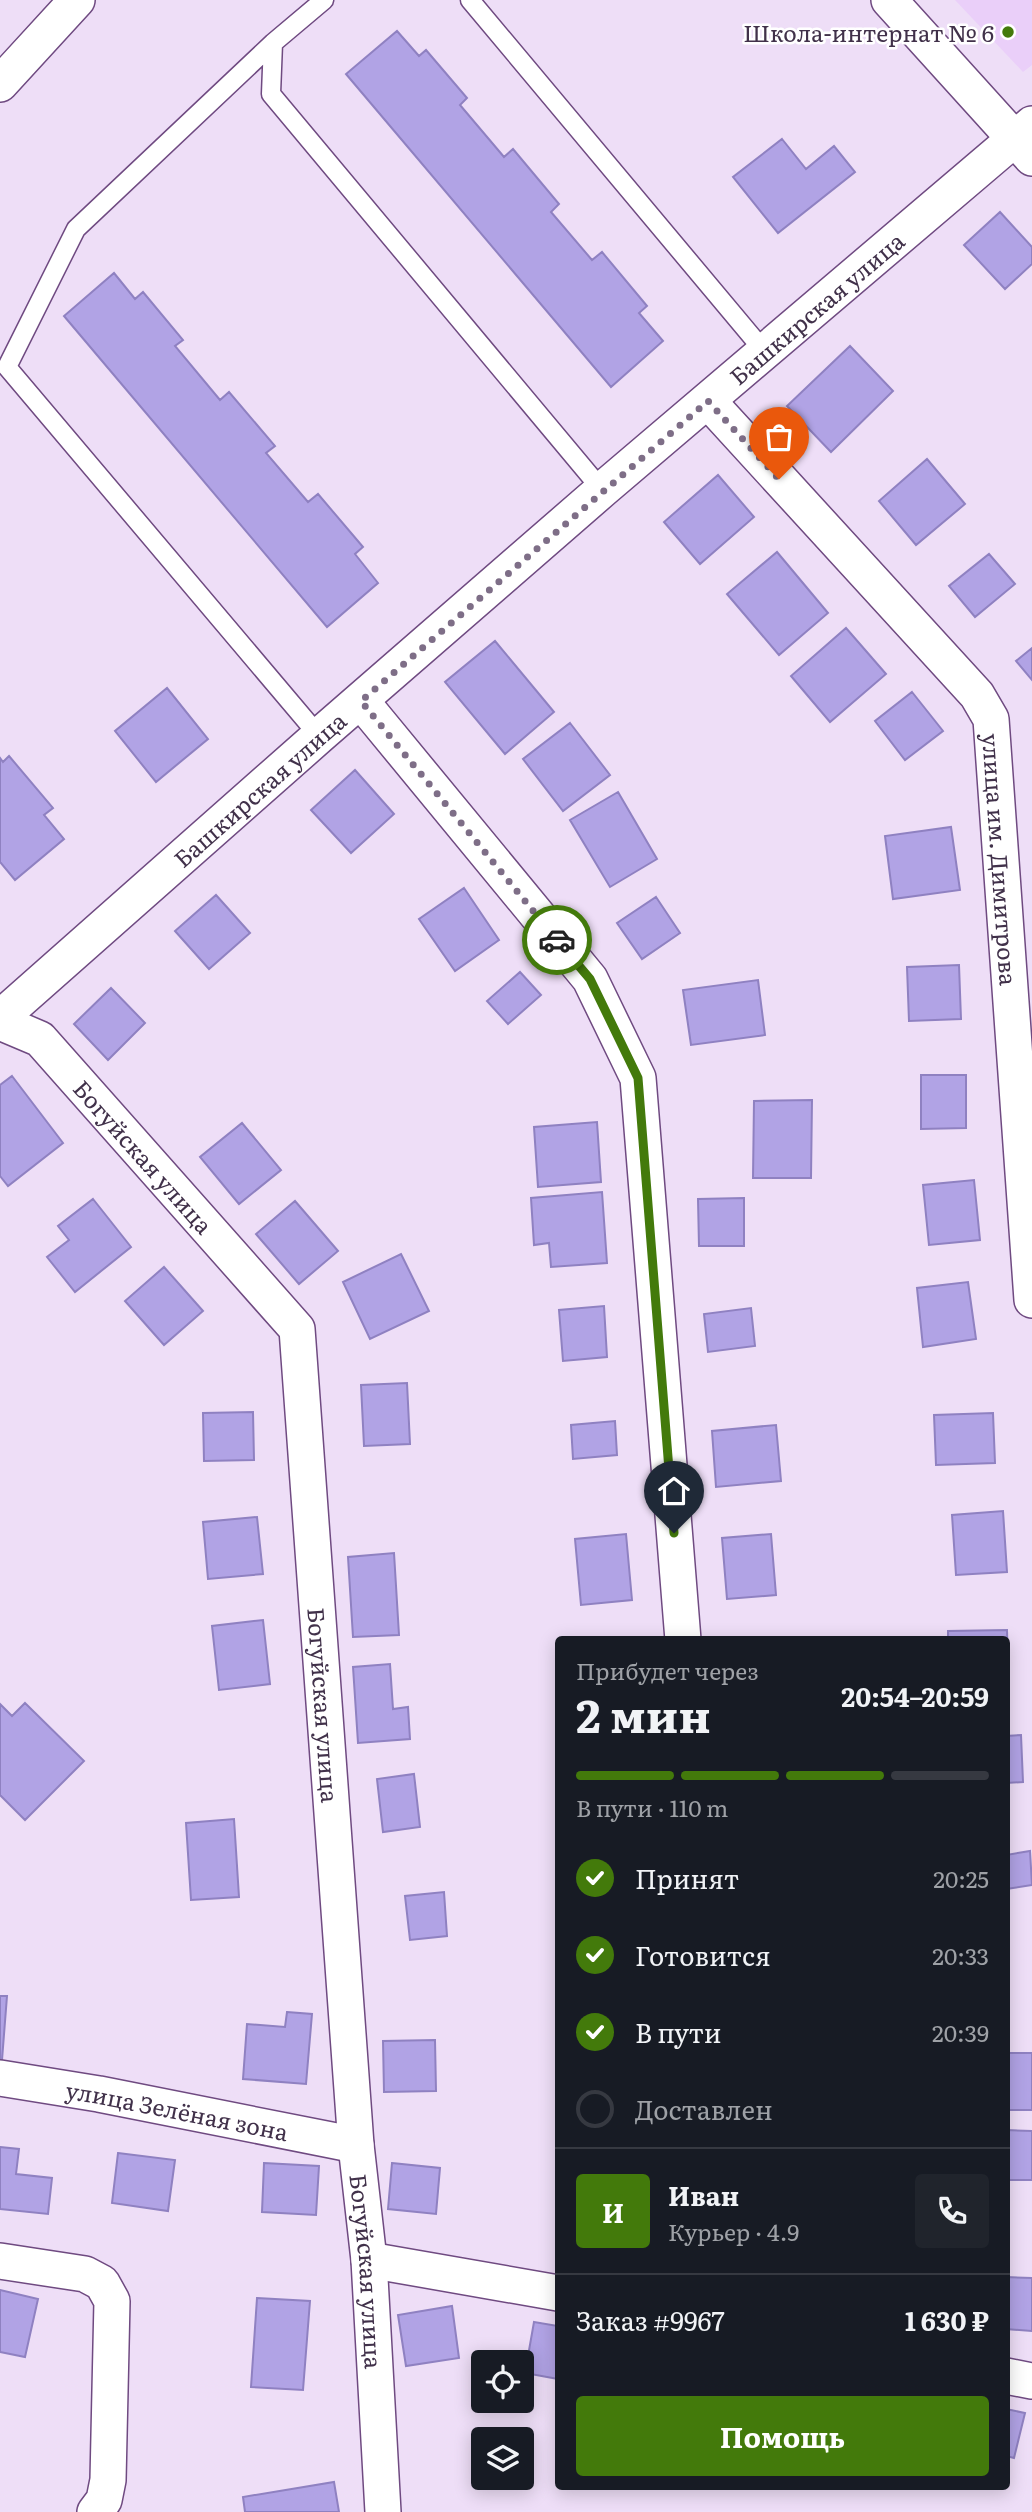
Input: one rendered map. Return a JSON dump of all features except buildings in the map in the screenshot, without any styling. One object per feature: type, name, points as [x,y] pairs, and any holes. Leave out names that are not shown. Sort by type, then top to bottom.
[{"type":"street","points":[[890,0],[1026,140]]},
{"type":"street","points":[[0,84],[57,7]]},
{"type":"street","name":"Башкирская улица","points":[[0,1020],[318,736],[764,351],[1026,140]]},
{"type":"street","name":"улица им. Димитрова","points":[[708,401],[977,695],[991,719],[1032,1300]]},
{"type":"street","points":[[361,701],[590,979],[638,1078],[683,1636]]},
{"type":"street","name":"Богуйская улица","points":[[0,1020],[40,1039],[298,1329],[356,2145],[369,2260],[383,2512]]},
{"type":"street","name":"улица Зелёная зона","points":[[0,2078],[99,2094],[356,2145]]},
{"type":"street","points":[[369,2260],[555,2292]]},
{"type":"street","points":[[0,2262],[85,2274],[102,2283],[112,2301],[108,2480],[104,2500],[96,2512]]},
{"type":"street","points":[[1010,2377],[1032,2381]]},
{"type":"lane","points":[[318,736],[7,367],[76,229],[273,43],[324,0]]},
{"type":"lane","points":[[470,0],[764,351]]},
{"type":"lane","points":[[273,43],[271,94],[603,490]]},
{"type":"shaded area","name":"Школа-интернат № 6","points":[[955,0],[1032,0],[1032,65],[1023,72]]},
{"type":"way so far","points":[[557,940],[361,701],[708,401],[779,479]]},
{"type":"place","name":"Школа-интернат № 6","points":[[1008,32]]},
{"type":"route","points":[[557,940],[590,979],[638,1078],[674,1533]]}]
